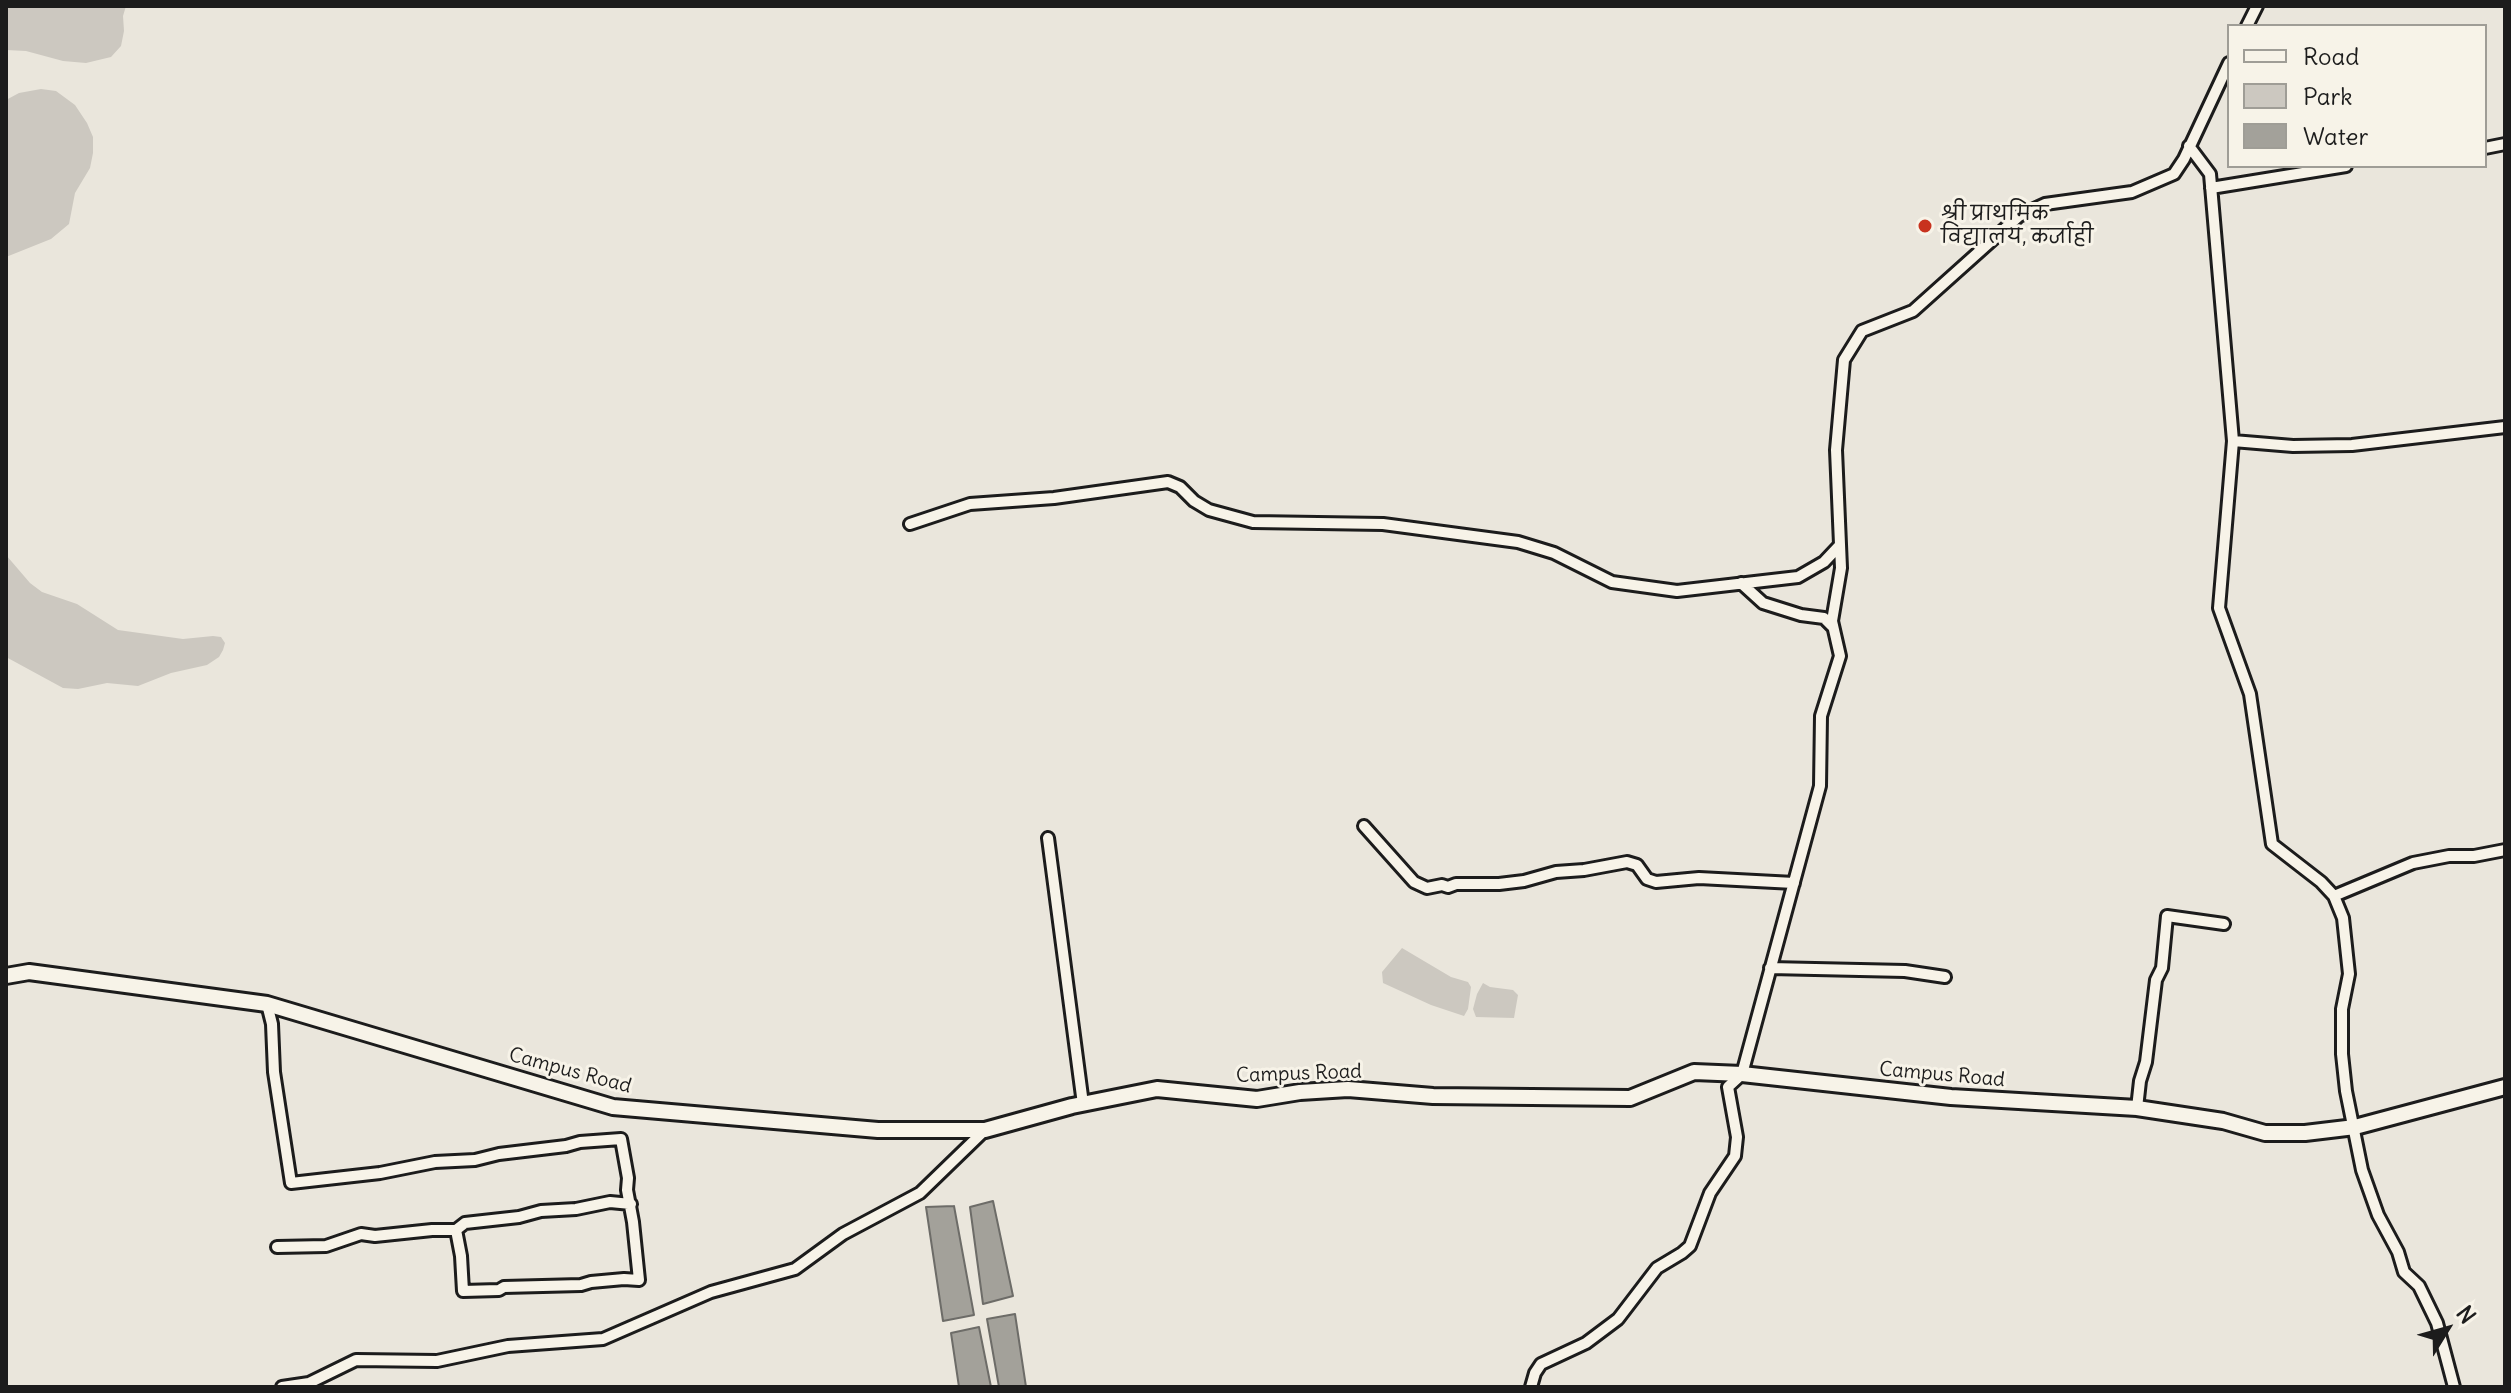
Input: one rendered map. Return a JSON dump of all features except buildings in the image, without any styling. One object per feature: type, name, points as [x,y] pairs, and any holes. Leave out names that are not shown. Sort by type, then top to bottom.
[{"type":"street","points":[[2248,24],[2257,6]]},
{"type":"street","points":[[1531,1387],[1541,1364],[1586,1343],[1618,1319],[1657,1268],[1690,1246],[1710,1193],[1735,1156],[1737,1137],[1728,1087],[1742,1074],[1820,786],[1821,716],[1840,656],[1832,621],[1841,568],[1836,450],[1844,360],[1862,331],[1913,311],[2019,216],[2045,204],[2132,192],[2174,174],[2227,67]]},
{"type":"street","points":[[2189,146],[2210,174],[2233,441],[2219,608],[2250,694],[2272,844],[2321,882],[2334,896],[2343,918],[2349,974],[2342,1009],[2342,1054],[2362,1170],[2404,1272],[2419,1286],[2437,1323],[2454,1387]]},
{"type":"street","points":[[2211,188],[2334,168]]},
{"type":"street","points":[[2233,441],[2293,446],[2352,445],[2505,427]]},
{"type":"street","points":[[910,524],[970,504],[1054,498],[1168,482],[1180,487],[1209,510],[1253,522],[1383,524],[1518,542],[1554,553],[1612,582],[1677,591],[1798,577],[1824,562],[1840,545]]},
{"type":"street","points":[[1741,583],[1763,603],[1801,615],[1824,618],[1833,627]]},
{"type":"street","points":[[1364,826],[1414,882],[1427,888],[1508,883],[1556,872],[1627,862],[1637,865],[1647,879],[1656,882],[1699,878],[1794,883]]},
{"type":"street","points":[[1048,838],[1083,1104]]},
{"type":"street","points":[[2334,896],[2413,863],[2505,850]]},
{"type":"street","points":[[2137,1108],[2156,980],[2162,968],[2167,916],[2224,924]]},
{"type":"street","points":[[1770,968],[1905,971],[1945,977]]},
{"type":"street","name":"Campus Road","points":[[6,976],[29,972],[267,1004],[613,1107],[878,1130],[985,1130],[1083,1104],[1157,1089],[1257,1099],[1348,1089],[1433,1096],[1630,1098],[1694,1072],[1742,1074],[1951,1097],[2137,1108],[2223,1121],[2265,1133],[2305,1133],[2355,1127],[2505,1087]]},
{"type":"street","points":[[267,1004],[291,1183],[380,1173],[435,1162],[475,1160],[580,1142],[621,1139],[639,1280],[463,1291],[456,1230]]},
{"type":"street","points":[[282,1387],[309,1383],[356,1360],[437,1361],[508,1346],[603,1339],[711,1292],[795,1269],[843,1234],[920,1193],[985,1130]]},
{"type":"street","points":[[277,1247],[326,1246],[361,1234],[375,1236],[456,1230],[465,1223],[519,1217],[541,1211],[599,1206],[610,1202],[631,1204]]},
{"type":"green space","points":[[6,6],[126,6],[121,46],[111,57],[86,63],[6,50]]},
{"type":"green space","points":[[41,89],[56,91],[75,105],[87,123],[93,137],[90,168],[75,193],[69,224],[51,239],[6,257],[6,100],[19,93]]},
{"type":"green space","points":[[6,555],[42,592],[77,604],[118,630],[183,639],[221,637],[225,643],[223,650],[207,665],[171,673],[138,686],[107,683],[78,689],[63,688],[6,657]]},
{"type":"green space","points":[[1402,948],[1451,977],[1468,982],[1471,987],[1464,1016],[1383,983],[1382,972]]},
{"type":"green space","points":[[1483,983],[1513,990],[1518,995],[1514,1018],[1476,1017],[1473,1009]]},
{"type":"water","points":[[993,1201],[1013,1296],[983,1304],[970,1207]]},
{"type":"water","points":[[954,1206],[974,1315],[943,1321],[926,1207]]},
{"type":"water","points":[[1015,1314],[1026,1387],[999,1387],[987,1319]]},
{"type":"water","points":[[979,1327],[991,1387],[959,1387],[951,1333]]},
{"type":"place","name":"श्री प्राथमिक विद्यालय, कर्जाही","points":[[1925,226]]}]
